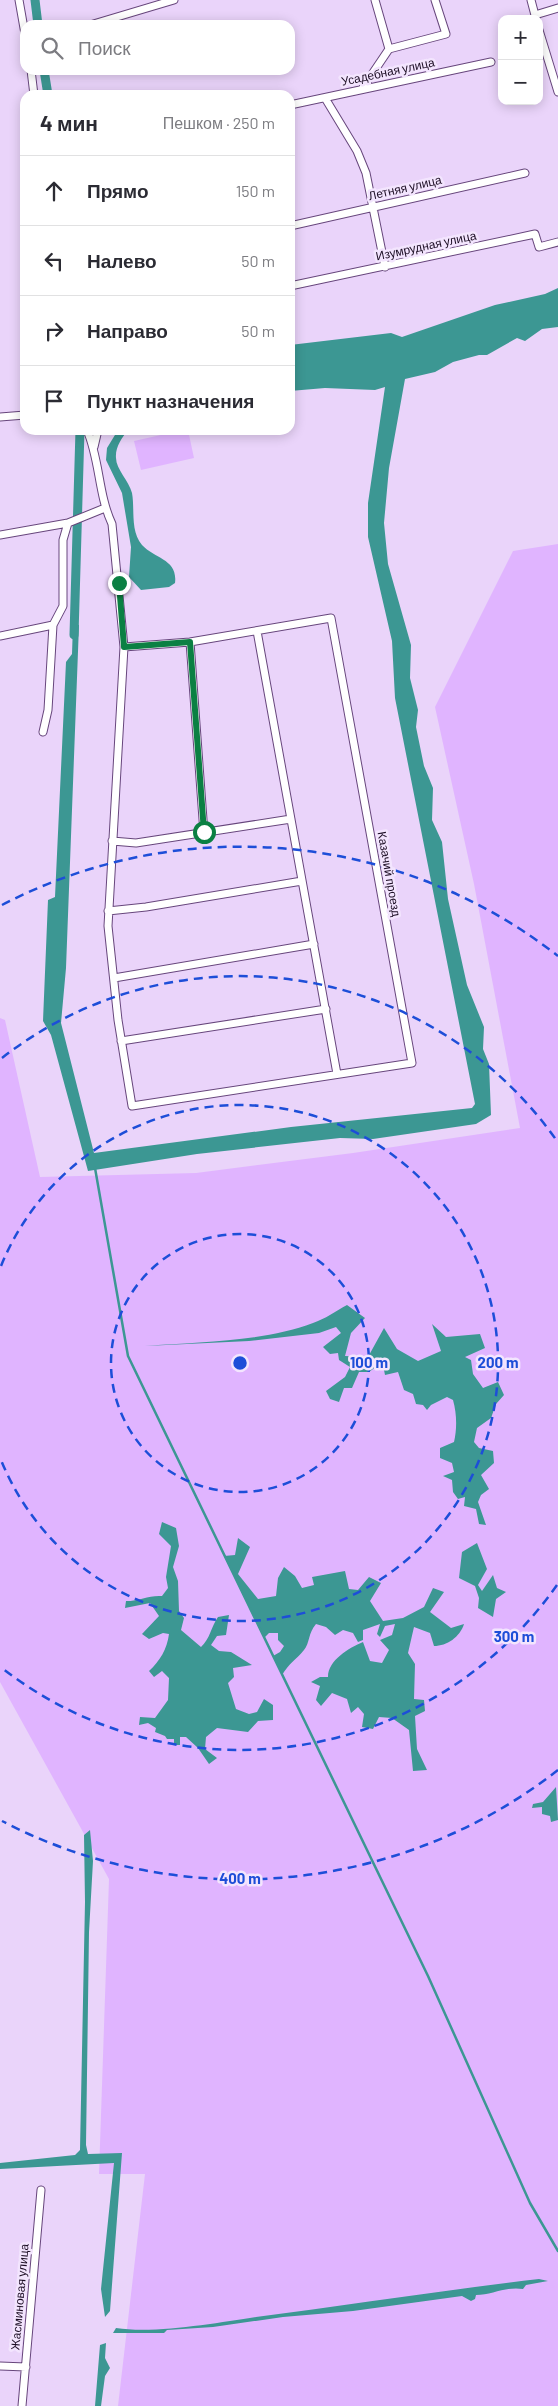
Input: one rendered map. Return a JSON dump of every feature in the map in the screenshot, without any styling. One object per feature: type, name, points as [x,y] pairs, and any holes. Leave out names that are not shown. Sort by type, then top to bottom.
[{"type":"street","points":[[19,0],[23,20]]},
{"type":"street","points":[[107,20],[174,0]]},
{"type":"street","points":[[375,0],[389,49]]},
{"type":"street","points":[[362,89],[389,49],[446,34],[436,0]]},
{"type":"street","points":[[531,0],[535,15]]},
{"type":"street","points":[[540,15],[558,8]]},
{"type":"street","points":[[543,43],[558,92]]},
{"type":"street","name":"Усадебная улица","points":[[295,105],[491,62]]},
{"type":"street","points":[[31,75],[33,90]]},
{"type":"street","points":[[325,98],[357,151],[366,174],[385,267]]},
{"type":"street","name":"Летняя улица","points":[[295,225],[525,173]]},
{"type":"street","name":"Изумрудная улица","points":[[295,285],[535,234],[539,247],[558,242]]},
{"type":"street","points":[[0,417],[20,416]]},
{"type":"street","points":[[89,435],[93,447],[105,508],[112,524],[124,647],[108,911],[121,1041],[326,1009]]},
{"type":"street","points":[[93,447],[97,435]]},
{"type":"street","points":[[0,535],[68,523],[105,508]]},
{"type":"street","points":[[43,732],[48,710],[53,625],[62,606],[63,540],[68,523]]},
{"type":"street","name":"Казачий проезд","points":[[121,1041],[132,1106],[412,1063],[332,618],[190,642],[124,647]]},
{"type":"street","points":[[0,636],[53,625]]},
{"type":"street","points":[[257,631],[337,1074]]},
{"type":"street","points":[[190,642],[204,832]]},
{"type":"street","points":[[112,842],[136,843],[291,819]]},
{"type":"street","points":[[108,911],[146,907],[302,880]]},
{"type":"street","points":[[114,978],[314,944]]},
{"type":"street","name":"Жасминовая улица","points":[[22,2406],[41,2190]]},
{"type":"street","points":[[0,2366],[26,2367]]},
{"type":"shaded area","points":[[558,288],[558,327],[542,329],[525,341],[517,338],[487,355],[479,355],[453,362],[435,372],[405,379],[389,468],[384,523],[388,564],[411,645],[410,678],[418,710],[416,727],[424,766],[433,788],[432,820],[442,842],[448,899],[467,985],[484,1027],[483,1049],[489,1064],[491,1115],[476,1124],[373,1139],[340,1138],[197,1154],[88,1171],[51,1035],[43,1021],[48,900],[55,897],[66,662],[72,654],[73,624],[79,625],[66,968],[61,1023],[94,1153],[291,1127],[472,1108],[475,1104],[395,698],[392,641],[368,537],[368,503],[385,387],[375,390],[325,388],[295,391],[295,344],[391,333],[402,337],[495,305],[545,294]]},
{"type":"shaded area","points":[[115,435],[124,435],[118,446],[116,458],[118,466],[132,493],[136,533],[138,539],[147,550],[165,560],[173,569],[175,583],[169,587],[141,590],[129,577],[131,547],[122,493],[106,460],[107,448]]},
{"type":"shaded area","points":[[161,435],[189,435],[194,458],[141,470],[134,441]]},
{"type":"shaded area","points":[[558,544],[558,2406],[118,2406],[145,2174],[99,2174],[109,1879],[0,1682],[0,1018],[5,1020],[40,1177],[196,1173],[353,1153],[520,1128],[474,884],[435,707],[513,551]]},
{"type":"shaded area","points":[[347,1305],[365,1318],[351,1333],[345,1356],[368,1357],[384,1328],[397,1349],[418,1361],[441,1351],[432,1324],[446,1337],[480,1334],[485,1348],[465,1357],[471,1360],[473,1374],[483,1388],[498,1382],[504,1395],[496,1404],[491,1418],[477,1428],[474,1442],[479,1448],[493,1451],[494,1463],[481,1475],[489,1489],[481,1495],[478,1502],[486,1525],[479,1524],[476,1509],[464,1506],[465,1497],[458,1499],[453,1492],[452,1480],[443,1476],[454,1472],[452,1463],[440,1458],[440,1448],[454,1442],[456,1421],[453,1400],[447,1397],[431,1405],[427,1410],[423,1405],[416,1404],[413,1394],[404,1390],[398,1372],[385,1375],[384,1370],[377,1366],[369,1372],[359,1372],[352,1388],[344,1388],[339,1402],[330,1399],[326,1391],[345,1377],[350,1367],[339,1360],[338,1353],[330,1354],[323,1347],[341,1333],[336,1327],[319,1333],[249,1341],[145,1346],[252,1338],[273,1334],[317,1321]]},
{"type":"shaded area","points":[[162,1522],[176,1528],[179,1546],[173,1567],[178,1581],[179,1611],[184,1618],[181,1630],[201,1647],[218,1617],[229,1615],[226,1635],[217,1636],[211,1645],[219,1651],[231,1652],[252,1665],[233,1668],[234,1677],[228,1683],[236,1709],[249,1714],[257,1712],[264,1699],[273,1705],[273,1720],[258,1721],[248,1732],[217,1728],[206,1737],[205,1749],[217,1758],[209,1764],[198,1748],[186,1737],[180,1737],[180,1745],[174,1745],[174,1739],[167,1739],[165,1736],[155,1732],[156,1728],[148,1723],[139,1725],[140,1717],[155,1718],[168,1700],[169,1678],[162,1671],[154,1677],[149,1671],[167,1645],[169,1634],[163,1633],[149,1639],[142,1634],[159,1616],[150,1603],[125,1608],[126,1601],[162,1596],[168,1588],[166,1577],[171,1546],[159,1534]]},
{"type":"shaded area","points":[[238,1538],[250,1547],[238,1574],[258,1599],[276,1596],[278,1578],[284,1567],[295,1576],[302,1588],[314,1585],[312,1577],[345,1571],[349,1589],[358,1590],[369,1577],[381,1583],[370,1601],[383,1621],[403,1618],[424,1607],[433,1588],[444,1592],[430,1612],[451,1628],[464,1624],[462,1629],[452,1640],[439,1646],[434,1646],[430,1633],[414,1627],[408,1653],[415,1664],[414,1699],[424,1700],[425,1711],[415,1716],[417,1749],[427,1770],[413,1771],[409,1730],[392,1718],[379,1717],[373,1729],[362,1727],[364,1714],[358,1707],[351,1713],[347,1699],[332,1693],[321,1706],[316,1700],[320,1686],[311,1682],[320,1677],[328,1677],[332,1665],[340,1655],[363,1642],[370,1661],[382,1663],[389,1650],[380,1640],[392,1635],[395,1624],[385,1626],[380,1637],[377,1634],[380,1624],[363,1630],[363,1640],[358,1642],[353,1633],[343,1630],[335,1635],[326,1627],[316,1624],[306,1647],[282,1675],[273,1656],[280,1652],[284,1646],[278,1640],[278,1633],[269,1633],[264,1638],[224,1556],[235,1555]]},
{"type":"shaded area","points":[[477,1543],[487,1569],[478,1585],[482,1591],[493,1575],[497,1588],[506,1592],[496,1599],[493,1617],[478,1608],[479,1598],[475,1586],[459,1578],[462,1552]]},
{"type":"shaded area","points":[[556,1787],[558,1820],[551,1822],[550,1816],[542,1814],[542,1807],[532,1808],[533,1804],[543,1802]]},
{"type":"shaded area","points":[[90,1830],[93,1861],[89,1932],[86,2145],[88,2154],[122,2153],[110,2311],[105,2317],[101,2289],[114,2163],[0,2169],[0,2163],[75,2155],[80,2150],[85,1902],[84,1835]]},
{"type":"shaded area","points":[[539,2279],[548,2281],[526,2285],[523,2289],[517,2288],[476,2295],[475,2299],[471,2301],[462,2296],[353,2311],[283,2317],[213,2327],[167,2330],[164,2333],[113,2333],[116,2328],[149,2330],[186,2327]]},
{"type":"shaded area","points":[[106,2343],[105,2358],[110,2368],[105,2376],[101,2406],[95,2406],[100,2345]]},
{"type":"waterway","points":[[35,0],[37,20]]},
{"type":"waterway","points":[[45,75],[47,90]]},
{"type":"waterway","points":[[74,635],[80,435]]},
{"type":"waterway","points":[[95,1168],[128,1356],[428,1976],[530,2203],[558,2251]]},
{"type":"route","points":[[119,583],[124,647],[190,642],[204,832]]}]
